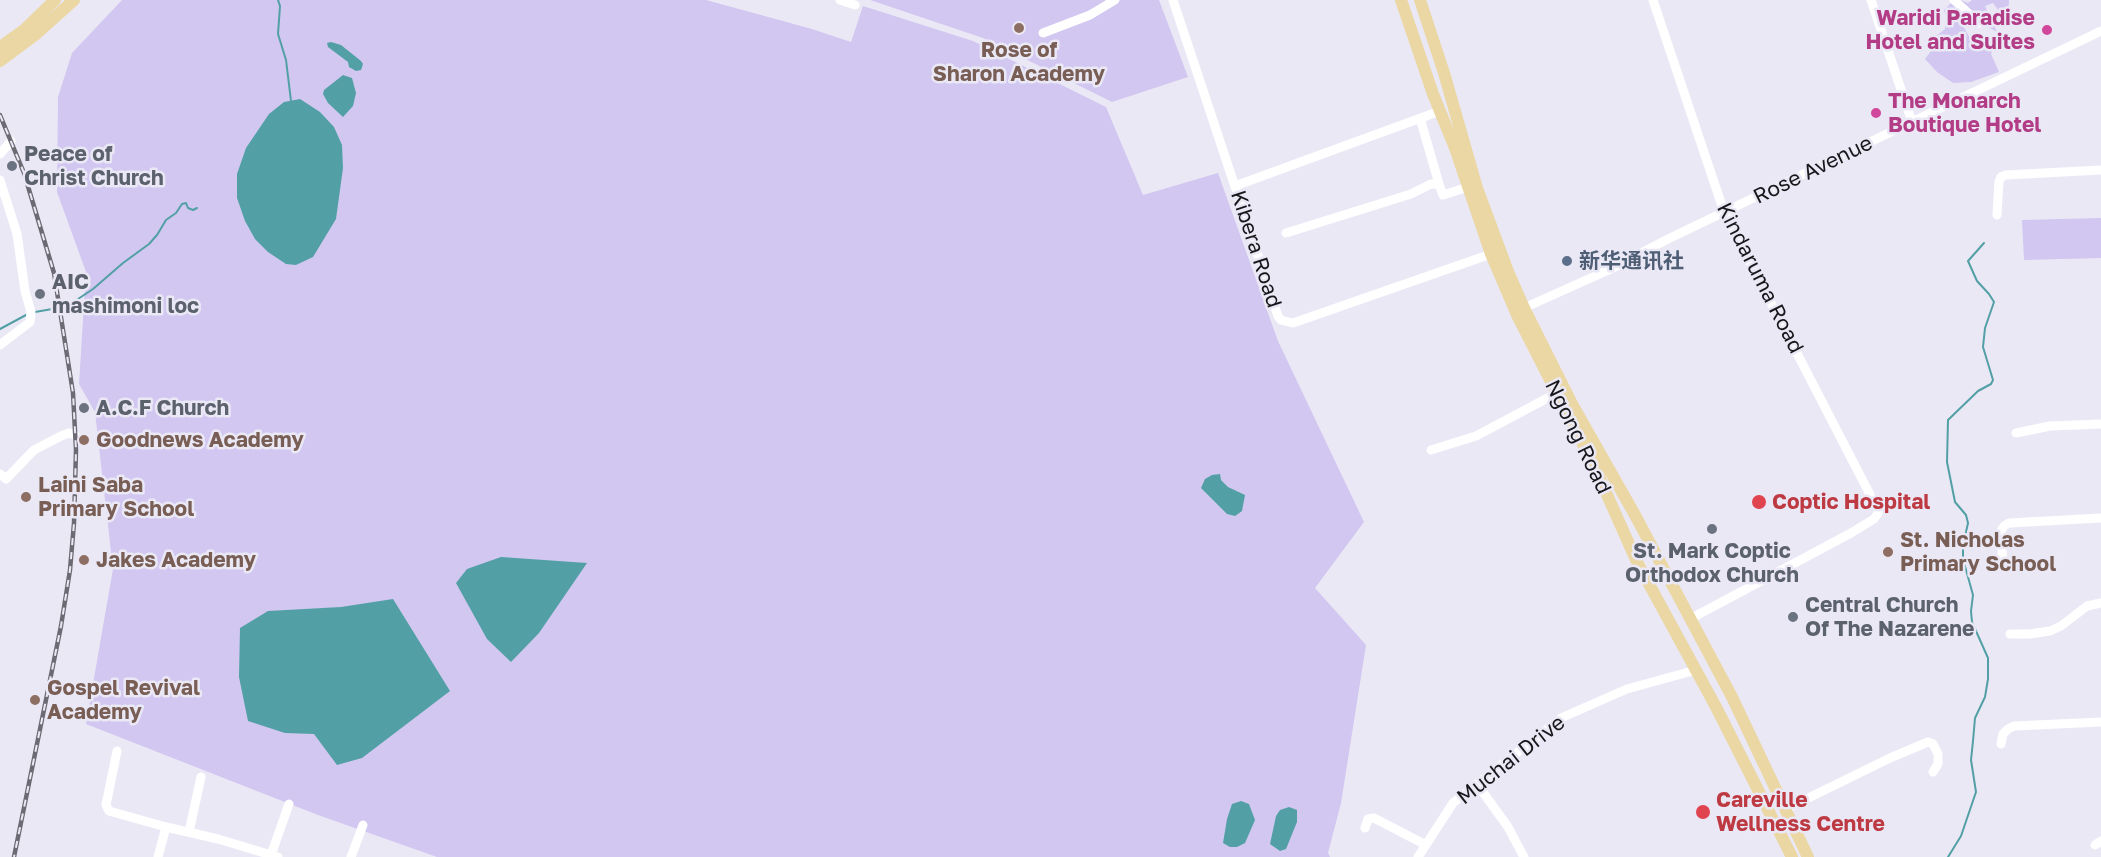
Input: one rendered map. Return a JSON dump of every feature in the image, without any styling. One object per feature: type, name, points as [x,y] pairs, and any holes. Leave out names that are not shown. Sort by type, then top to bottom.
[{"type":"main road","points":[[0,47],[24,30],[55,0]]},
{"type":"main road","points":[[0,61],[35,35],[74,0]]},
{"type":"main road","name":"Ngong Road","points":[[1401,0],[1491,254],[1517,315],[1596,471],[1637,562],[1716,707],[1792,857]]},
{"type":"main road","points":[[1406,14],[1410,20],[1416,22],[1424,16],[1422,5]]},
{"type":"main road","name":"Ngong Road","points":[[1422,5],[1477,188],[1524,308],[1572,404],[1732,697],[1808,857]]},
{"type":"main road","points":[[1646,577],[1648,563],[1654,560],[1660,563]]},
{"type":"main road","points":[[1716,707],[1722,713],[1730,712],[1732,697]]},
{"type":"street","points":[[840,0],[855,5]]},
{"type":"street","points":[[1043,33],[1090,15],[1115,0]]},
{"type":"street","name":"Kibera Road","points":[[1173,0],[1281,320],[1289,323],[1491,254]]},
{"type":"street","name":"Kindaruma Road","points":[[1653,0],[1724,213],[1878,507],[1877,516],[1851,533],[1690,619]]},
{"type":"street","points":[[1954,0],[1979,23]]},
{"type":"street","points":[[1874,1],[1912,122]]},
{"type":"street","name":"Rose Avenue","points":[[1524,308],[1613,268],[1668,239],[2101,31]]},
{"type":"street","points":[[1235,186],[1440,111]]},
{"type":"street","points":[[1420,118],[1443,195],[1468,187]]},
{"type":"street","points":[[0,154],[11,141]]},
{"type":"street","points":[[1997,215],[1998,182],[2006,175],[2101,170]]},
{"type":"street","points":[[0,180],[16,234],[25,291],[31,312],[30,322],[0,345]]},
{"type":"street","points":[[1286,233],[1411,194],[1431,184],[1439,184]]},
{"type":"street","points":[[1431,450],[1476,436],[1557,393]]},
{"type":"street","points":[[2016,433],[2050,426],[2101,424]]},
{"type":"street","points":[[0,474],[6,479],[34,450],[69,433],[75,435]]},
{"type":"street","points":[[2003,566],[2001,531],[2008,523],[2101,518]]},
{"type":"street","points":[[2010,634],[2050,631],[2061,626],[2087,606],[2101,603]]},
{"type":"street","name":"Muchai Drive","points":[[1418,857],[1453,803],[1561,718],[1627,690],[1696,670]]},
{"type":"street","points":[[2001,744],[2003,734],[2014,726],[2101,722]]},
{"type":"street","points":[[1786,809],[1928,742],[1933,744],[1938,754],[1938,764],[1933,772]]},
{"type":"street","points":[[117,751],[106,807],[113,813],[189,832],[245,852],[275,856],[289,804]]},
{"type":"street","points":[[189,832],[201,777]]},
{"type":"street","points":[[1477,784],[1508,827],[1524,857]]},
{"type":"street","points":[[1365,828],[1368,819],[1374,818],[1426,845]]},
{"type":"street","points":[[351,857],[363,825]]},
{"type":"street","points":[[158,857],[166,827]]},
{"type":"shaded area","points":[[122,0],[706,0],[851,42],[863,6],[973,41],[1106,107],[1143,195],[1218,173],[1278,341],[1364,522],[1315,588],[1366,645],[1341,803],[1328,853],[1330,857],[437,857],[318,815],[86,724],[113,569],[95,412],[79,384],[86,272],[57,192],[58,97],[72,53]]},
{"type":"shaded area","points":[[870,0],[1159,0],[1188,77],[1112,102],[983,38]]},
{"type":"shaded area","points":[[1961,0],[1968,3],[1972,0],[2009,0],[2008,17],[2004,28],[1998,19],[1998,10],[1993,3],[1985,6],[1997,32],[1964,13],[1957,16],[1973,43],[1996,43],[1991,54],[1999,72],[1971,82],[1953,83],[1937,72],[1925,59],[1931,51],[1936,36],[1945,29],[1944,10],[1953,1]]},
{"type":"shaded area","points":[[2101,218],[2101,258],[2024,260],[2022,220]]},
{"type":"water","points":[[327,43],[341,45],[361,61],[363,64],[361,70],[356,71],[349,67],[348,62],[328,47]]},
{"type":"water","points":[[343,75],[352,78],[356,93],[353,106],[343,117],[328,103],[323,94],[324,90]]},
{"type":"water","points":[[300,99],[320,112],[334,127],[342,145],[343,168],[336,219],[313,257],[296,265],[286,264],[268,252],[255,239],[245,221],[237,198],[237,174],[246,148],[269,114],[284,102]]},
{"type":"water","points":[[1220,474],[1221,480],[1228,487],[1245,495],[1242,511],[1235,516],[1227,514],[1201,488],[1205,479]]},
{"type":"water","points":[[501,557],[587,563],[539,633],[511,662],[487,639],[456,583],[467,569]]},
{"type":"water","points":[[393,599],[450,691],[362,758],[337,765],[314,734],[285,733],[248,721],[239,677],[240,628],[268,611],[341,607]]},
{"type":"water","points":[[1241,801],[1249,804],[1255,820],[1245,843],[1237,847],[1230,847],[1223,843],[1227,819],[1232,804]]},
{"type":"water","points":[[1289,807],[1297,810],[1297,822],[1286,849],[1280,851],[1270,844],[1276,816],[1280,810]]},
{"type":"waterway","points":[[278,0],[280,6],[278,34],[286,60],[291,101]]},
{"type":"waterway","points":[[66,307],[93,289],[149,244],[166,220],[176,213],[182,204],[186,203],[188,208],[193,210],[197,208]]},
{"type":"waterway","points":[[1948,857],[1961,836],[1976,792],[1971,760],[1975,718],[1985,697],[1988,679],[1988,658],[1972,622],[1973,595],[1963,559],[1968,523],[1966,515],[1955,502],[1947,462],[1948,420],[1993,380],[1983,347],[1985,328],[1994,302],[1977,281],[1968,261],[1984,243]]},
{"type":"waterway","points":[[35,312],[58,308]]},
{"type":"waterway","points":[[0,329],[26,315]]},
{"type":"railway","points":[[0,115],[24,173],[54,273],[73,393],[76,450],[70,570],[61,626],[14,857]]},
{"type":"place","name":"Rose of Sharon Academy","points":[[1019,28]]},
{"type":"place","name":"Waridi Paradise Hotel and Suites","points":[[2047,30]]},
{"type":"place","name":"The Monarch Boutique Hotel","points":[[1876,113]]},
{"type":"place","name":"Peace of Christ Church","points":[[12,166]]},
{"type":"place","name":"新华通讯社","points":[[1567,261]]},
{"type":"place","name":"AIC mashimoni loc","points":[[40,294]]},
{"type":"place","name":"A.C.F Church","points":[[84,408]]},
{"type":"place","name":"Goodnews Academy","points":[[84,440]]},
{"type":"place","name":"Laini Saba Primary School","points":[[26,497]]},
{"type":"place","name":"Coptic Hospital","points":[[1759,502]]},
{"type":"place","name":"St. Mark Coptic Orthodox Church","points":[[1712,529]]},
{"type":"place","name":"St. Nicholas Primary School","points":[[1888,552]]},
{"type":"place","name":"Jakes Academy","points":[[84,560]]},
{"type":"place","name":"Central Church Of The Nazarene","points":[[1793,617]]},
{"type":"place","name":"Gospel Revival Academy","points":[[35,700]]},
{"type":"place","name":"Careville Wellness Centre","points":[[1703,812]]}]
